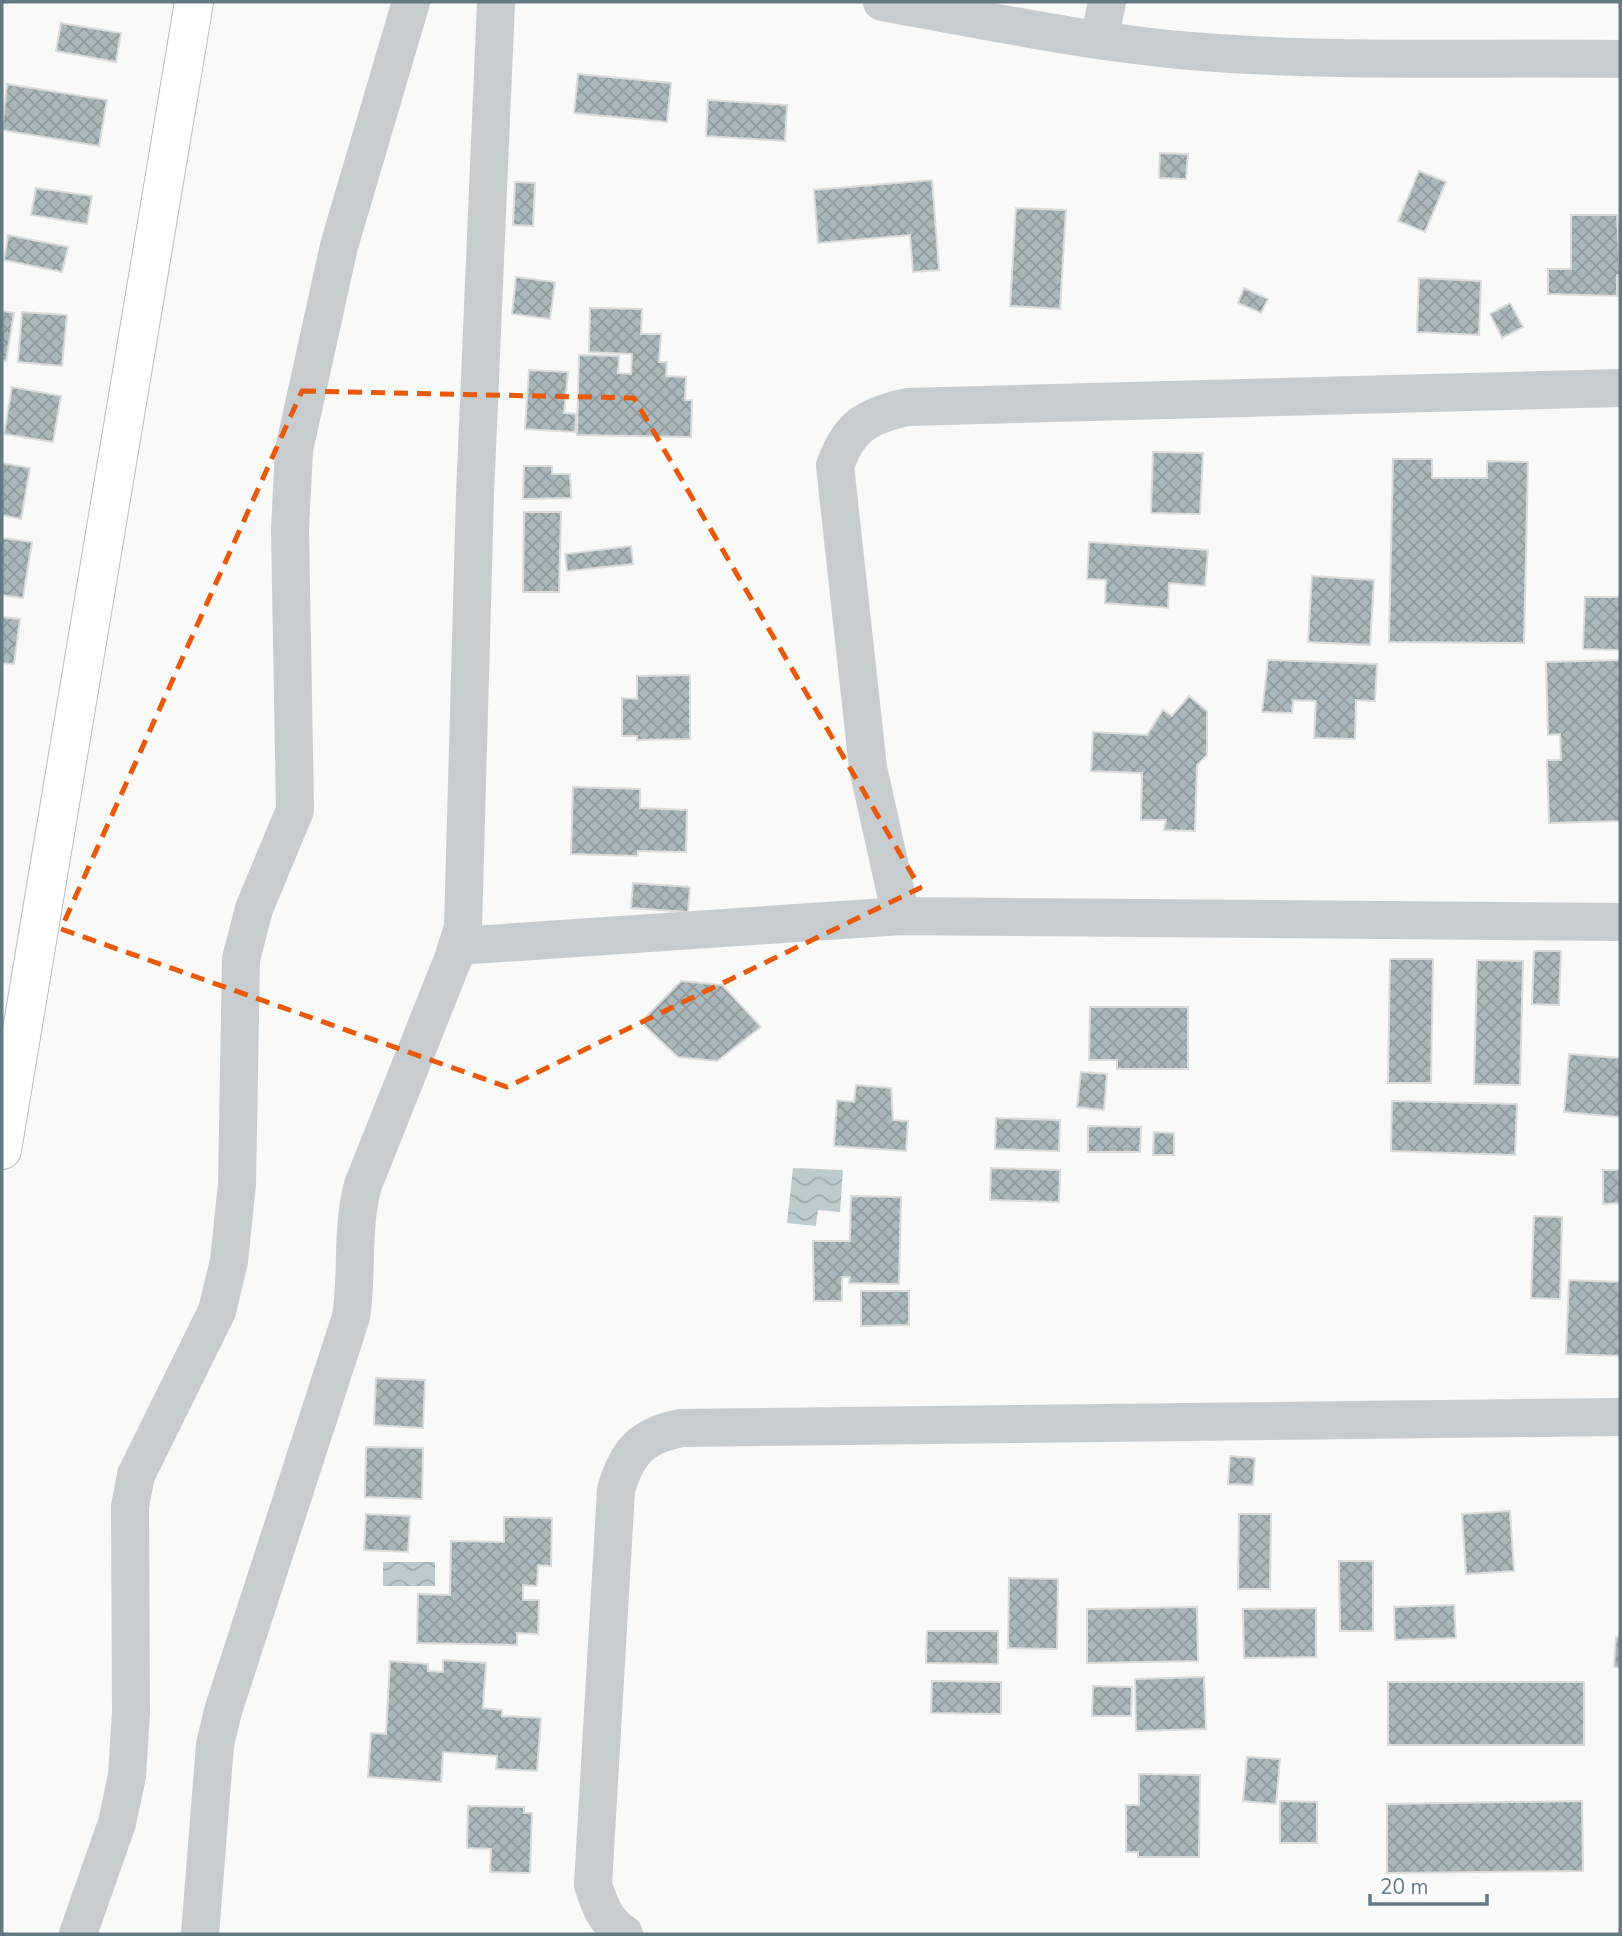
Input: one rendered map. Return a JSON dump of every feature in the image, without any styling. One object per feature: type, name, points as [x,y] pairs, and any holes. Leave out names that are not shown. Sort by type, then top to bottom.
[{"type":"main road","points":[[2,1150],[194,2]]},
{"type":"street","points":[[78,1934],[117,1823],[127,1776],[131,1712],[130,1506],[136,1475],[217,1311],[229,1261],[237,1184],[242,960],[254,909],[295,810],[290,571],[294,450],[340,246],[411,2]]},
{"type":"street","points":[[200,1934],[215,1745],[223,1711],[351,1317],[357,1283],[356,1209],[363,1185],[458,946],[466,891],[475,495],[496,2]]},
{"type":"street","points":[[882,2],[1100,40],[1251,55],[1620,58]]},
{"type":"street","points":[[1100,40],[1107,2]]},
{"type":"street","points":[[901,916],[868,768],[835,466],[842,446],[856,428],[879,414],[907,407],[1620,388]]},
{"type":"street","points":[[458,946],[901,916],[1620,922]]},
{"type":"street","points":[[624,1934],[605,1916],[593,1885],[616,1490],[622,1467],[636,1447],[659,1432],[681,1428],[1620,1417]]},
{"type":"highlighted area","points":[[302,391],[634,398],[920,888],[507,1087],[61,929]]},
{"type":"water","points":[[793,1168],[843,1170],[840,1212],[818,1210],[816,1226],[787,1223]]},
{"type":"water","points":[[383,1562],[435,1562],[435,1586],[383,1586]]},
{"type":"building","points":[[61,23],[121,33],[116,62],[56,51]]},
{"type":"building","points":[[578,74],[671,83],[667,122],[574,113]]},
{"type":"building","points":[[7,84],[107,100],[99,146],[2,130]]},
{"type":"building","points":[[708,100],[787,105],[785,141],[706,136]]},
{"type":"building","points":[[1160,153],[1188,154],[1186,179],[1159,178]]},
{"type":"building","points":[[1419,171],[1446,182],[1425,232],[1398,221]]},
{"type":"building","points":[[932,180],[939,270],[913,272],[910,235],[818,243],[814,190]]},
{"type":"building","points":[[515,182],[535,183],[533,226],[513,225]]},
{"type":"building","points":[[36,188],[92,196],[87,224],[31,215]]},
{"type":"building","points":[[1016,208],[1066,210],[1060,309],[1010,306]]},
{"type":"building","points":[[1571,215],[1617,215],[1620,275],[1617,275],[1617,296],[1548,294],[1548,269],[1571,269]]},
{"type":"building","points":[[8,235],[68,247],[62,272],[4,260]]},
{"type":"building","points":[[516,277],[555,282],[550,319],[512,314]]},
{"type":"building","points":[[1419,278],[1481,281],[1479,335],[1417,332]]},
{"type":"building","points":[[1244,288],[1268,299],[1261,313],[1238,303]]},
{"type":"building","points":[[1510,303],[1523,327],[1502,338],[1490,314]]},
{"type":"building","points":[[590,308],[642,309],[641,334],[661,334],[659,362],[667,362],[666,376],[686,377],[685,400],[692,400],[691,437],[577,435],[579,355],[619,356],[618,373],[631,374],[632,354],[589,352]]},
{"type":"building","points":[[2,311],[14,313],[6,361],[2,360]]},
{"type":"building","points":[[22,312],[67,315],[62,366],[18,362]]},
{"type":"building","points":[[529,370],[568,372],[564,413],[576,414],[575,432],[525,429]]},
{"type":"building","points":[[12,387],[61,396],[53,442],[4,434]]},
{"type":"building","points":[[1153,452],[1203,453],[1200,514],[1151,513]]},
{"type":"building","points":[[1393,459],[1432,459],[1432,478],[1487,478],[1487,461],[1528,462],[1524,643],[1389,642]]},
{"type":"building","points":[[2,463],[30,468],[21,519],[2,515]]},
{"type":"building","points":[[524,466],[552,466],[552,474],[570,474],[571,498],[523,499]]},
{"type":"building","points":[[524,512],[561,512],[559,592],[523,592]]},
{"type":"building","points":[[2,538],[32,542],[23,598],[2,595]]},
{"type":"building","points":[[1089,542],[1208,550],[1205,586],[1169,583],[1168,608],[1105,603],[1106,580],[1087,579]]},
{"type":"building","points":[[631,546],[633,564],[567,571],[565,554]]},
{"type":"building","points":[[1312,576],[1374,580],[1370,645],[1308,642]]},
{"type":"building","points":[[1585,597],[1620,597],[1620,650],[1583,649]]},
{"type":"building","points":[[2,617],[20,619],[14,664],[2,663]]},
{"type":"building","points":[[1268,660],[1377,664],[1375,701],[1356,700],[1355,739],[1314,738],[1316,701],[1293,700],[1292,713],[1262,712]]},
{"type":"building","points":[[1620,660],[1620,821],[1549,823],[1547,760],[1561,760],[1560,734],[1548,735],[1546,662]]},
{"type":"building","points":[[690,675],[690,739],[637,740],[637,736],[622,736],[622,698],[637,699],[637,676]]},
{"type":"building","points":[[1189,696],[1207,711],[1207,755],[1197,765],[1195,831],[1164,830],[1166,820],[1141,820],[1142,773],[1091,771],[1093,732],[1147,735],[1163,710],[1172,716]]},
{"type":"building","points":[[573,787],[640,789],[640,808],[687,810],[686,852],[638,851],[638,856],[571,854]]},
{"type":"building","points":[[633,883],[690,887],[688,912],[631,908]]},
{"type":"building","points":[[1534,951],[1561,951],[1559,1005],[1532,1004]]},
{"type":"building","points":[[1390,959],[1433,959],[1431,1083],[1388,1083]]},
{"type":"building","points":[[1477,960],[1523,961],[1520,1085],[1474,1084]]},
{"type":"building","points":[[681,981],[722,985],[761,1027],[717,1061],[678,1057],[641,1022]]},
{"type":"building","points":[[1090,1007],[1188,1007],[1188,1069],[1117,1069],[1117,1060],[1089,1060]]},
{"type":"building","points":[[1569,1054],[1620,1058],[1620,1117],[1564,1112]]},
{"type":"building","points":[[1081,1072],[1107,1074],[1104,1110],[1077,1107]]},
{"type":"building","points":[[856,1085],[891,1088],[893,1120],[908,1121],[906,1151],[834,1146],[837,1100],[854,1102]]},
{"type":"building","points":[[1392,1101],[1517,1104],[1515,1155],[1391,1151]]},
{"type":"building","points":[[996,1118],[1060,1120],[1059,1151],[995,1149]]},
{"type":"building","points":[[1088,1126],[1141,1127],[1140,1152],[1088,1152]]},
{"type":"building","points":[[1154,1132],[1174,1133],[1174,1155],[1153,1155]]},
{"type":"building","points":[[991,1168],[1060,1170],[1059,1202],[990,1200]]},
{"type":"building","points":[[1603,1170],[1620,1170],[1620,1203],[1603,1204]]},
{"type":"building","points":[[851,1196],[901,1197],[899,1284],[849,1283],[850,1277],[842,1277],[842,1301],[814,1301],[813,1241],[850,1241]]},
{"type":"building","points":[[1534,1216],[1562,1217],[1560,1299],[1531,1298]]},
{"type":"building","points":[[1569,1280],[1620,1282],[1620,1356],[1566,1354]]},
{"type":"building","points":[[861,1291],[909,1291],[909,1325],[861,1326]]},
{"type":"building","points":[[376,1378],[425,1380],[423,1428],[374,1425]]},
{"type":"building","points":[[366,1447],[423,1448],[422,1499],[365,1497]]},
{"type":"building","points":[[1230,1456],[1255,1458],[1253,1485],[1228,1484]]},
{"type":"building","points":[[1510,1511],[1514,1571],[1466,1574],[1462,1514]]},
{"type":"building","points":[[366,1514],[410,1516],[408,1552],[364,1550]]},
{"type":"building","points":[[1239,1514],[1271,1514],[1270,1589],[1238,1589]]},
{"type":"building","points":[[504,1517],[552,1518],[551,1566],[538,1565],[537,1586],[523,1585],[523,1600],[539,1600],[538,1634],[517,1633],[517,1645],[417,1643],[418,1594],[450,1595],[451,1541],[504,1542]]},
{"type":"building","points":[[1339,1561],[1373,1561],[1373,1631],[1340,1631]]},
{"type":"building","points":[[1009,1578],[1058,1579],[1057,1649],[1008,1648]]},
{"type":"building","points":[[1454,1605],[1456,1638],[1395,1640],[1394,1607]]},
{"type":"building","points":[[1197,1607],[1198,1661],[1087,1663],[1087,1609]]},
{"type":"building","points":[[1316,1608],[1316,1657],[1244,1658],[1243,1609]]},
{"type":"building","points":[[927,1631],[998,1631],[998,1664],[926,1663]]},
{"type":"building","points":[[1616,1637],[1620,1638],[1620,1668],[1614,1667]]},
{"type":"building","points":[[443,1660],[486,1663],[483,1708],[502,1710],[502,1716],[541,1718],[537,1771],[496,1769],[497,1756],[443,1752],[441,1782],[368,1777],[371,1733],[386,1734],[390,1661],[428,1664],[428,1671],[443,1672]]},
{"type":"building","points":[[1204,1677],[1206,1729],[1136,1731],[1135,1679]]},
{"type":"building","points":[[932,1681],[1001,1682],[1001,1714],[931,1713]]},
{"type":"building","points":[[1388,1682],[1584,1682],[1584,1745],[1388,1745]]},
{"type":"building","points":[[1093,1686],[1132,1687],[1131,1716],[1092,1716]]},
{"type":"building","points":[[1247,1757],[1280,1759],[1276,1804],[1243,1801]]},
{"type":"building","points":[[1139,1774],[1200,1775],[1199,1857],[1138,1857],[1138,1852],[1126,1852],[1126,1805],[1139,1805]]},
{"type":"building","points":[[1280,1801],[1317,1802],[1317,1843],[1280,1843]]},
{"type":"building","points":[[1582,1801],[1583,1871],[1387,1873],[1387,1804]]},
{"type":"building","points":[[468,1806],[524,1807],[524,1813],[532,1813],[530,1873],[490,1872],[491,1849],[467,1848]]}]
